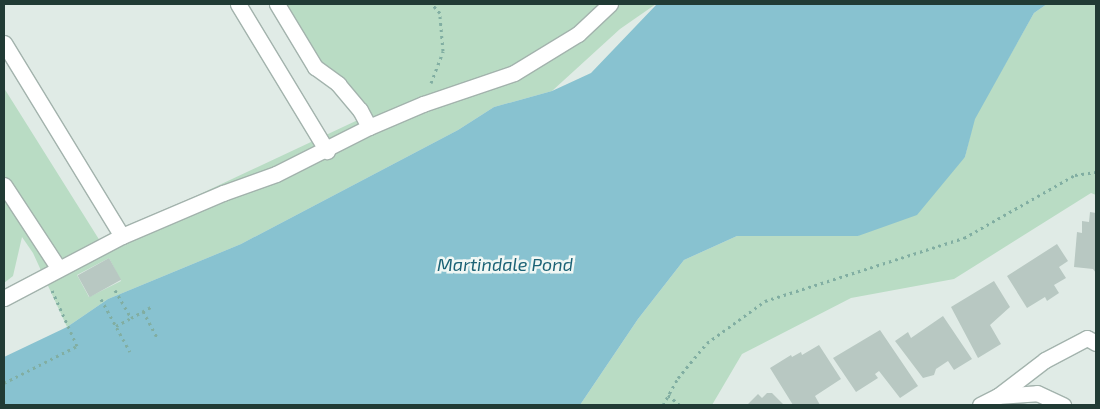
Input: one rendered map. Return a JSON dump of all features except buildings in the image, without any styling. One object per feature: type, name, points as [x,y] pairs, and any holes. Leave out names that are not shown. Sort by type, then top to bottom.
[{"type":"street","points":[[238,4],[327,151]]},
{"type":"street","points":[[277,4],[315,67],[338,84],[360,110],[369,127]]},
{"type":"street","points":[[4,298],[122,236],[327,151],[369,127],[423,104],[514,73],[578,34],[610,4]]},
{"type":"street","points":[[4,43],[122,236]]},
{"type":"street","points":[[4,185],[59,269]]},
{"type":"street","points":[[980,405],[998,396],[1045,360],[1087,338],[1096,343]]},
{"type":"street","points":[[998,396],[1038,393],[1063,405]]},
{"type":"path","points":[[423,104],[443,51],[440,13],[432,4]]},
{"type":"path","points":[[663,405],[668,395],[707,343],[764,301],[964,238],[1075,175],[1096,172]]},
{"type":"path","points":[[4,383],[77,346],[45,276]]},
{"type":"path","points":[[115,290],[131,318]]},
{"type":"path","points":[[101,299],[130,352]]},
{"type":"path","points":[[116,326],[151,307]]},
{"type":"path","points":[[143,311],[157,337]]},
{"type":"path","points":[[668,395],[680,405]]},
{"type":"green space","points":[[283,4],[656,4],[620,29],[552,91],[494,107],[458,130],[241,244],[108,299],[67,327],[33,253],[22,237],[13,276],[4,283],[4,88],[100,241],[360,119]],"holes":[[[109,258],[121,281],[89,297],[77,275]]]},
{"type":"green space","points":[[1047,4],[1096,4],[1096,195],[1091,193],[954,279],[851,298],[742,354],[712,405],[580,405],[638,319],[684,260],[737,236],[858,236],[965,157],[974,119],[1034,13]]},
{"type":"water","name":"Martindale Pond","points":[[657,4],[1047,4],[1034,13],[975,119],[965,157],[917,215],[858,236],[737,236],[684,260],[638,319],[580,405],[4,405],[4,357],[67,327],[108,299],[241,244],[458,130],[494,107],[552,91],[591,73]]}]
